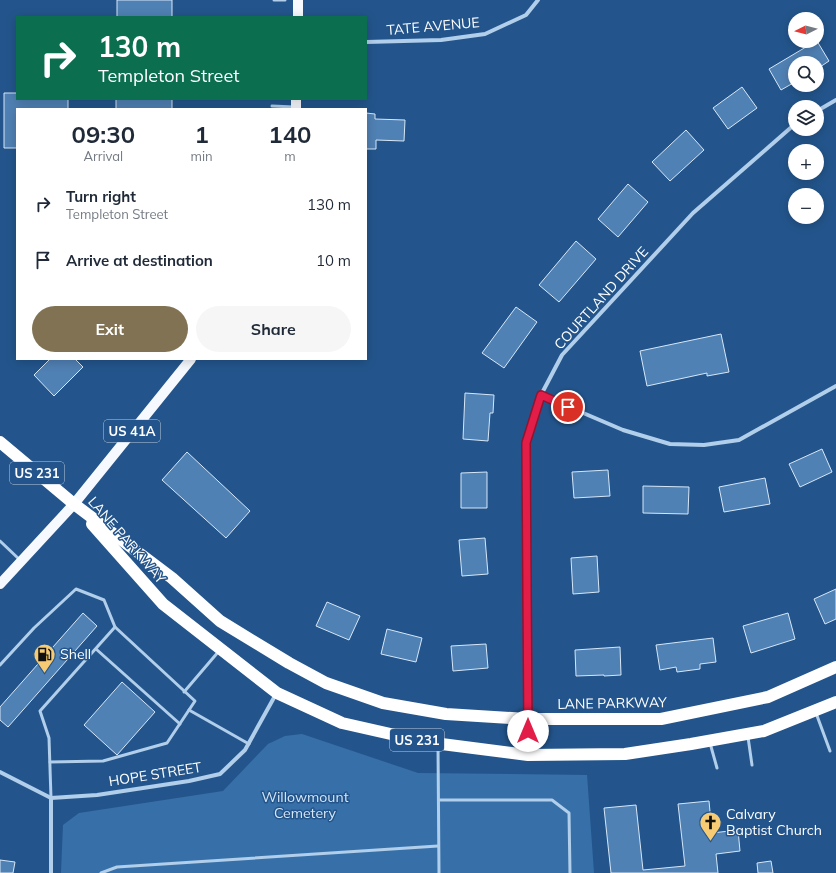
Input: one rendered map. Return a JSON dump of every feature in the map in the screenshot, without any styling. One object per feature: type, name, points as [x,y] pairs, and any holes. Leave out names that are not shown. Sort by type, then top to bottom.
[{"type":"highway","name":"US 231","points":[[0,442],[74,504]]},
{"type":"highway","name":"LANE PARKWAY","points":[[74,504],[163,604],[277,693],[342,723],[426,742],[528,755],[625,754],[764,731],[836,702]]},
{"type":"highway","name":"LANE PARKWAY","points":[[74,504],[172,578],[220,621],[289,663],[326,683],[383,703],[446,714],[528,719],[661,719],[768,697],[836,666]]},
{"type":"main road","points":[[298,0],[298,16]]},
{"type":"main road","name":"US 41A","points":[[0,584],[74,504],[190,360]]},
{"type":"street","name":"TATE AVENUE","points":[[367,42],[441,40],[485,34],[526,15],[538,0]]},
{"type":"street","points":[[824,107],[836,100]]},
{"type":"street","name":"COURTLAND DRIVE","points":[[528,755],[526,443],[541,395],[562,355],[693,213],[788,130]]},
{"type":"street","points":[[541,395],[623,430],[670,444],[704,444],[739,440],[836,386]]},
{"type":"street","name":"HOPE STREET","points":[[51,798],[98,794],[189,781],[220,774],[245,750],[277,693]]},
{"type":"street","points":[[0,772],[51,798],[51,873]]},
{"type":"lane","points":[[274,0],[285,0]]},
{"type":"lane","points":[[272,106],[296,105]]},
{"type":"lane","points":[[0,541],[21,561]]},
{"type":"lane","points":[[0,665],[34,628],[76,589],[104,600],[115,627],[195,701],[167,743],[103,761],[50,762]]},
{"type":"lane","points":[[51,798],[49,738],[40,711],[115,627]]},
{"type":"lane","points":[[96,649],[180,724]]},
{"type":"lane","points":[[184,692],[221,649]]},
{"type":"lane","points":[[189,710],[249,744]]},
{"type":"lane","points":[[815,710],[830,751]]},
{"type":"lane","points":[[747,734],[752,765]]},
{"type":"lane","points":[[709,741],[717,768]]},
{"type":"lane","points":[[438,744],[439,873]]},
{"type":"lane","points":[[439,800],[552,800],[569,813],[570,873]]},
{"type":"lane","points":[[101,873],[117,867],[438,846]]},
{"type":"green space","name":"Willowmount Cemetery","points":[[302,734],[418,773],[587,775],[594,873],[61,873],[63,825],[79,813],[223,791],[268,744],[285,736]]},
{"type":"building","points":[[117,0],[172,0],[172,16],[117,16]]},
{"type":"building","points":[[804,48],[821,48],[829,61],[824,64],[824,56],[791,56]]},
{"type":"building","points":[[788,58],[788,86],[781,90],[769,69]]},
{"type":"building","points":[[742,87],[757,108],[728,129],[713,108]]},
{"type":"building","points":[[4,93],[16,93],[16,100],[68,100],[68,108],[16,108],[16,148],[4,148]]},
{"type":"building","points":[[116,100],[172,100],[172,108],[116,108]]},
{"type":"building","points":[[367,113],[375,114],[375,119],[405,120],[404,141],[376,140],[376,149],[367,149]]},
{"type":"building","points":[[686,130],[704,150],[670,181],[652,162]]},
{"type":"building","points":[[628,184],[648,202],[618,237],[598,219]]},
{"type":"building","points":[[576,241],[596,259],[559,302],[539,285]]},
{"type":"building","points":[[516,307],[537,322],[504,368],[482,353]]},
{"type":"building","points":[[721,334],[729,372],[707,376],[707,373],[647,386],[640,351]]},
{"type":"building","points":[[49,360],[76,360],[83,367],[54,396],[34,375]]},
{"type":"building","points":[[465,393],[494,395],[493,413],[490,413],[488,441],[463,439]]},
{"type":"building","points":[[822,449],[832,472],[800,487],[789,464]]},
{"type":"building","points":[[187,452],[250,511],[226,538],[162,480]]},
{"type":"building","points":[[608,470],[610,496],[574,498],[572,472]]},
{"type":"building","points":[[487,472],[487,508],[461,508],[461,473]]},
{"type":"building","points":[[765,478],[770,504],[724,512],[719,487]]},
{"type":"building","points":[[643,486],[689,487],[688,514],[643,513]]},
{"type":"building","points":[[485,538],[488,574],[462,576],[459,540]]},
{"type":"building","points":[[597,556],[599,592],[573,594],[571,558]]},
{"type":"building","points":[[836,589],[836,619],[825,624],[814,599]]},
{"type":"building","points":[[327,602],[360,616],[349,640],[316,626]]},
{"type":"building","points":[[83,613],[97,626],[8,727],[0,720],[0,707]]},
{"type":"building","points":[[788,613],[795,639],[751,653],[743,626]]},
{"type":"building","points":[[387,629],[422,638],[416,662],[381,654]]},
{"type":"building","points":[[713,638],[716,662],[700,664],[700,669],[677,672],[676,667],[660,670],[656,645]]},
{"type":"building","points":[[486,644],[488,668],[453,671],[451,646]]},
{"type":"building","points":[[620,647],[621,675],[576,676],[575,650]]},
{"type":"building","points":[[122,682],[155,712],[117,755],[84,725]]},
{"type":"building","name":"Calvary Baptist Church","points":[[709,801],[712,833],[738,830],[740,851],[716,854],[718,873],[611,873],[604,808],[636,805],[643,870],[685,866],[678,804]]},
{"type":"building","points":[[0,860],[15,862],[13,873],[0,873]]},
{"type":"building","points":[[771,861],[773,873],[758,873],[757,863]]},
{"type":"place","name":"Shell","points":[[44,674]]},
{"type":"place","name":"Calvary Baptist Church","points":[[711,842]]},
{"type":"route","points":[[528,731],[526,443],[541,395],[568,407]]}]
